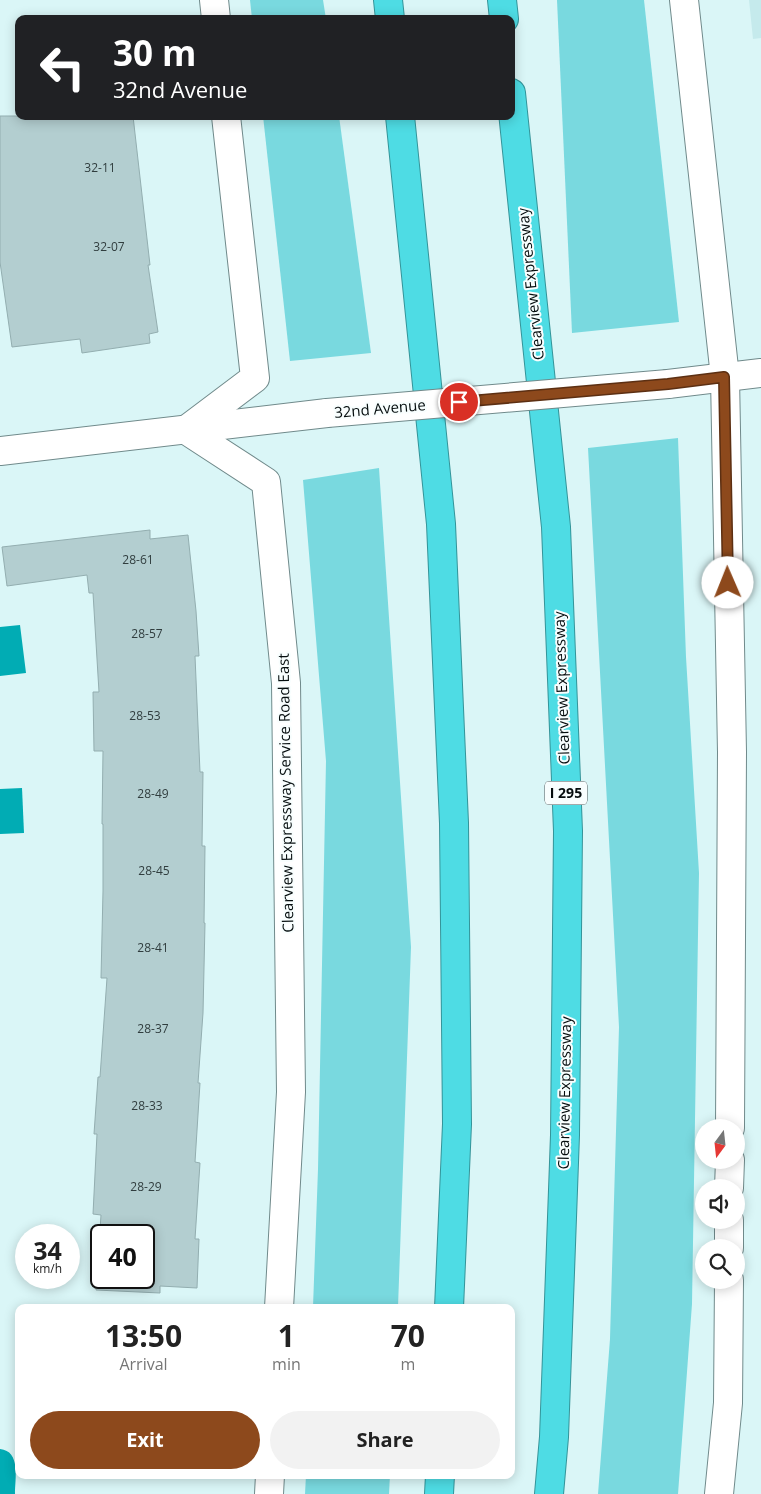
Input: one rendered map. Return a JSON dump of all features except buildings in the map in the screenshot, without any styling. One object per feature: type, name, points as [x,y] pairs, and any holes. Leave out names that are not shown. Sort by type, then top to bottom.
[{"type":"highway","points":[[388,0],[390,15]]},
{"type":"highway","points":[[502,0],[504,15]]},
{"type":"highway","points":[[400,120],[441,524],[454,823],[457,1105],[449,1304]]},
{"type":"highway","name":"Clearview Expressway","points":[[514,120],[556,527],[568,830],[565,1135],[554,1436],[549,1494]]},
{"type":"highway","points":[[438,1494],[440,1479]]},
{"type":"street","points":[[214,0],[216,15]]},
{"type":"street","points":[[684,0],[724,377],[732,752],[730,1119]]},
{"type":"street","points":[[186,430],[255,378],[226,120]]},
{"type":"street","name":"32nd Avenue","points":[[0,451],[327,413],[668,384],[761,373]]},
{"type":"street","name":"Clearview Expressway Service Road East","points":[[186,430],[266,482],[286,683],[291,1092],[280,1304]]},
{"type":"street","points":[[720,1494],[728,1403],[729,1289]]},
{"type":"street","points":[[269,1494],[270,1479]]},
{"type":"shaded area","points":[[250,0],[323,0],[325,15],[252,15]]},
{"type":"shaded area","points":[[557,0],[644,0],[679,322],[572,333]]},
{"type":"shaded area","points":[[749,0],[761,0],[761,38],[753,39]]},
{"type":"shaded area","points":[[263,120],[340,120],[371,353],[290,361]]},
{"type":"shaded area","points":[[678,438],[686,657],[699,873],[692,1304],[678,1494],[598,1494],[610,1339],[619,1027],[588,448]]},
{"type":"shaded area","points":[[379,468],[411,947],[398,1304],[313,1304],[318,1169],[326,761],[303,480]]},
{"type":"shaded area","points":[[20,625],[26,673],[0,676],[0,627]]},
{"type":"shaded area","points":[[22,788],[24,833],[0,834],[0,789]]},
{"type":"shaded area","points":[[0,1449],[7,1451],[14,1460],[16,1479],[15,1494],[0,1494]]},
{"type":"shaded area","points":[[306,1479],[390,1479],[389,1494],[305,1494]]},
{"type":"route","points":[[459,402],[668,384],[724,377],[728,583]]}]
